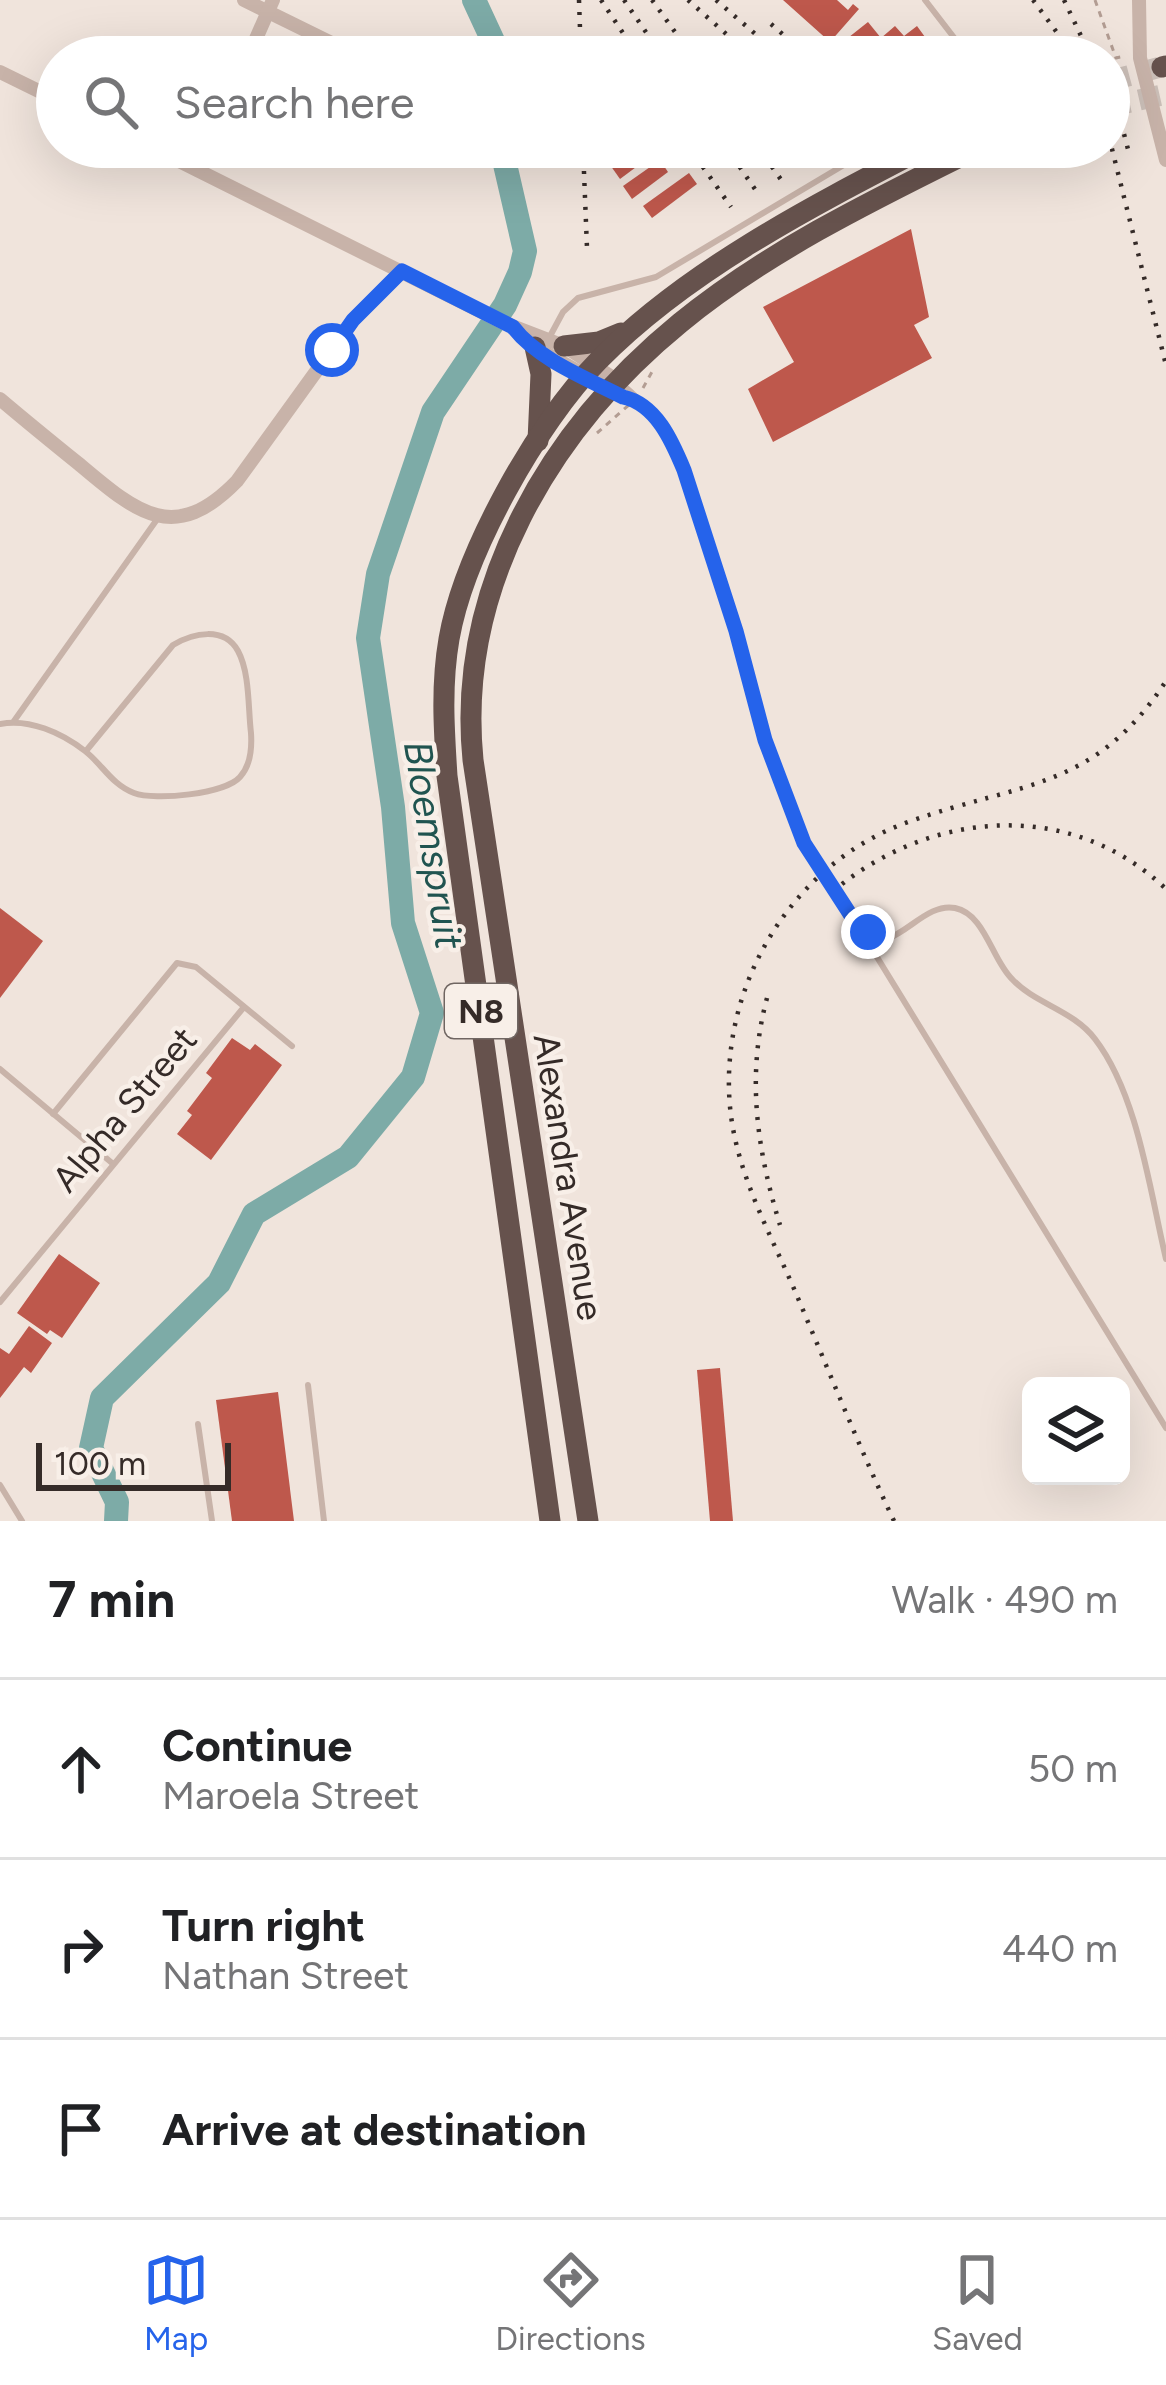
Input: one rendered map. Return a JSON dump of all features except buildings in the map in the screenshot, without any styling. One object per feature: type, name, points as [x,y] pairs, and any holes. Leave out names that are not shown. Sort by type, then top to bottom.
[{"type":"highway","name":"Alexandra Avenue","points":[[550,1521],[447,776],[443,699],[449,635],[489,524],[538,441],[590,370],[644,322],[777,227],[887,168]]},
{"type":"highway","name":"Alexandra Avenue","points":[[588,1521],[472,760],[469,701],[481,620],[511,536],[555,460],[614,386],[678,325],[772,260],[939,168]]},
{"type":"highway","points":[[538,441],[541,374],[548,346],[599,342],[644,322]]},
{"type":"street","points":[[244,0],[270,6],[323,36]]},
{"type":"street","points":[[1139,0],[1140,58],[1161,119],[1166,160]]},
{"type":"street","points":[[257,36],[270,6]]},
{"type":"street","points":[[0,72],[36,90]]},
{"type":"street","points":[[194,168],[509,325],[614,386]]},
{"type":"street","points":[[0,399],[121,501],[160,515],[200,511],[218,501],[250,464],[353,320],[402,271]]},
{"type":"lane","points":[[925,0],[953,36]]},
{"type":"lane","points":[[548,346],[563,312],[578,298],[656,278],[839,168]]},
{"type":"lane","points":[[614,386],[635,400],[674,446],[730,612],[765,740],[804,843],[1166,1428]]},
{"type":"lane","points":[[14,721],[160,515]]},
{"type":"lane","points":[[0,724],[14,721],[50,731],[86,752],[118,785],[148,796],[231,784],[249,764],[252,743],[238,649],[214,634],[187,637],[173,645],[86,752]]},
{"type":"lane","points":[[859,928],[889,938],[942,908],[962,910],[977,924],[1012,980],[1055,1005],[1095,1039],[1136,1131],[1166,1259]]},
{"type":"lane","points":[[53,1114],[172,966],[183,962],[196,967],[292,1046]]},
{"type":"lane","name":"Alpha Street","points":[[0,1302],[244,1007]]},
{"type":"lane","points":[[0,1069],[112,1163]]},
{"type":"lane","points":[[308,1385],[325,1521]]},
{"type":"lane","points":[[198,1424],[212,1521]]},
{"type":"lane","points":[[0,1485],[22,1521]]},
{"type":"path","points":[[1096,0],[1108,36]]},
{"type":"path","points":[[592,439],[635,400],[654,369]]},
{"type":"waterway","name":"Bloemspruit","points":[[474,0],[491,36]]},
{"type":"waterway","name":"Bloemspruit","points":[[116,1521],[117,1502],[91,1448],[102,1398],[219,1283],[254,1214],[348,1157],[413,1077],[432,1013],[403,923],[393,807],[368,638],[378,574],[433,412],[505,305],[520,272],[525,251],[506,168]]},
{"type":"tunnel","points":[[1130,75],[1161,67]]},
{"type":"tunnel","points":[[1130,102],[1166,94]]},
{"type":"railway","points":[[579,0],[580,36]]},
{"type":"railway","points":[[601,0],[625,36]]},
{"type":"railway","points":[[624,0],[649,36]]},
{"type":"railway","points":[[652,0],[678,36]]},
{"type":"railway","points":[[688,0],[728,36]]},
{"type":"railway","points":[[716,0],[758,36]]},
{"type":"railway","points":[[1033,0],[1060,36]]},
{"type":"railway","points":[[1064,0],[1081,36]]},
{"type":"railway","points":[[771,24],[785,36]]},
{"type":"railway","points":[[584,168],[587,248]]},
{"type":"railway","points":[[704,168],[731,207]]},
{"type":"railway","points":[[740,168],[759,195]]},
{"type":"railway","points":[[773,168],[782,181]]},
{"type":"railway","points":[[1117,168],[1166,365]]},
{"type":"railway","points":[[894,1521],[742,1165],[731,1116],[729,1069],[749,978],[797,899],[830,867],[868,840],[911,821],[1021,788],[1083,763],[1139,717],[1166,681]]},
{"type":"railway","points":[[842,884],[880,859],[921,841],[963,829],[1006,825],[1049,829],[1090,841],[1130,860],[1166,889]]},
{"type":"railway","points":[[767,998],[757,1056],[757,1113],[780,1225]]},
{"type":"route","points":[[332,350],[353,320],[402,271],[513,327],[543,352],[650,412],[684,470],[765,740],[804,843],[859,928],[868,932]]}]
